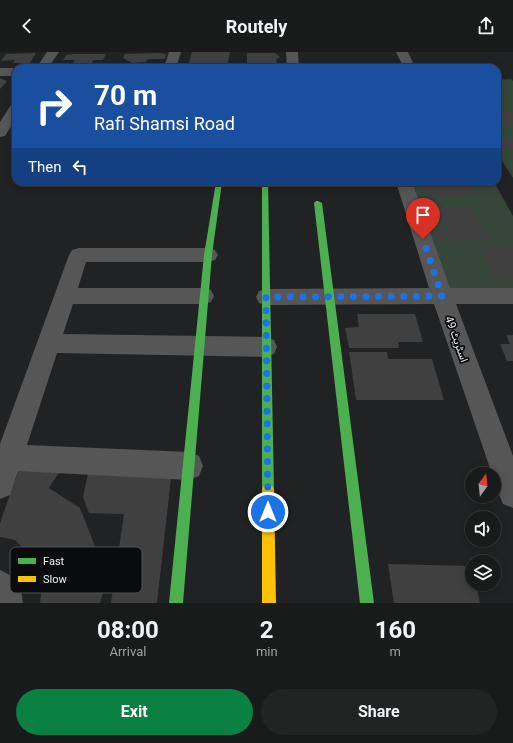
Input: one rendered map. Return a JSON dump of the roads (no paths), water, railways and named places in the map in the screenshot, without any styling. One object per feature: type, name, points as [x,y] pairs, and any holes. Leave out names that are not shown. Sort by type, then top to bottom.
[{"type":"street","points":[[45,64],[53,52]]},
{"type":"street","points":[[171,64],[174,52]]},
{"type":"street","points":[[292,52],[293,64]]},
{"type":"street","points":[[402,52],[407,63]]},
{"type":"street","points":[[0,72],[12,72]]},
{"type":"street","points":[[0,133],[12,114]]},
{"type":"street","points":[[176,603],[208,255],[218,186]]},
{"type":"street","points":[[265,186],[269,603]]},
{"type":"street","name":"اسٹریٹ 49","points":[[405,186],[442,296],[513,494]]},
{"type":"street","points":[[318,203],[367,603]]},
{"type":"street","points":[[0,485],[5,458],[79,255],[208,255]]},
{"type":"street","points":[[64,296],[204,296]]},
{"type":"street","points":[[266,297],[513,296]]},
{"type":"street","points":[[48,343],[266,346]]},
{"type":"street","points":[[5,458],[189,466]]},
{"type":"street","points":[[0,586],[6,594],[7,603]]}]
